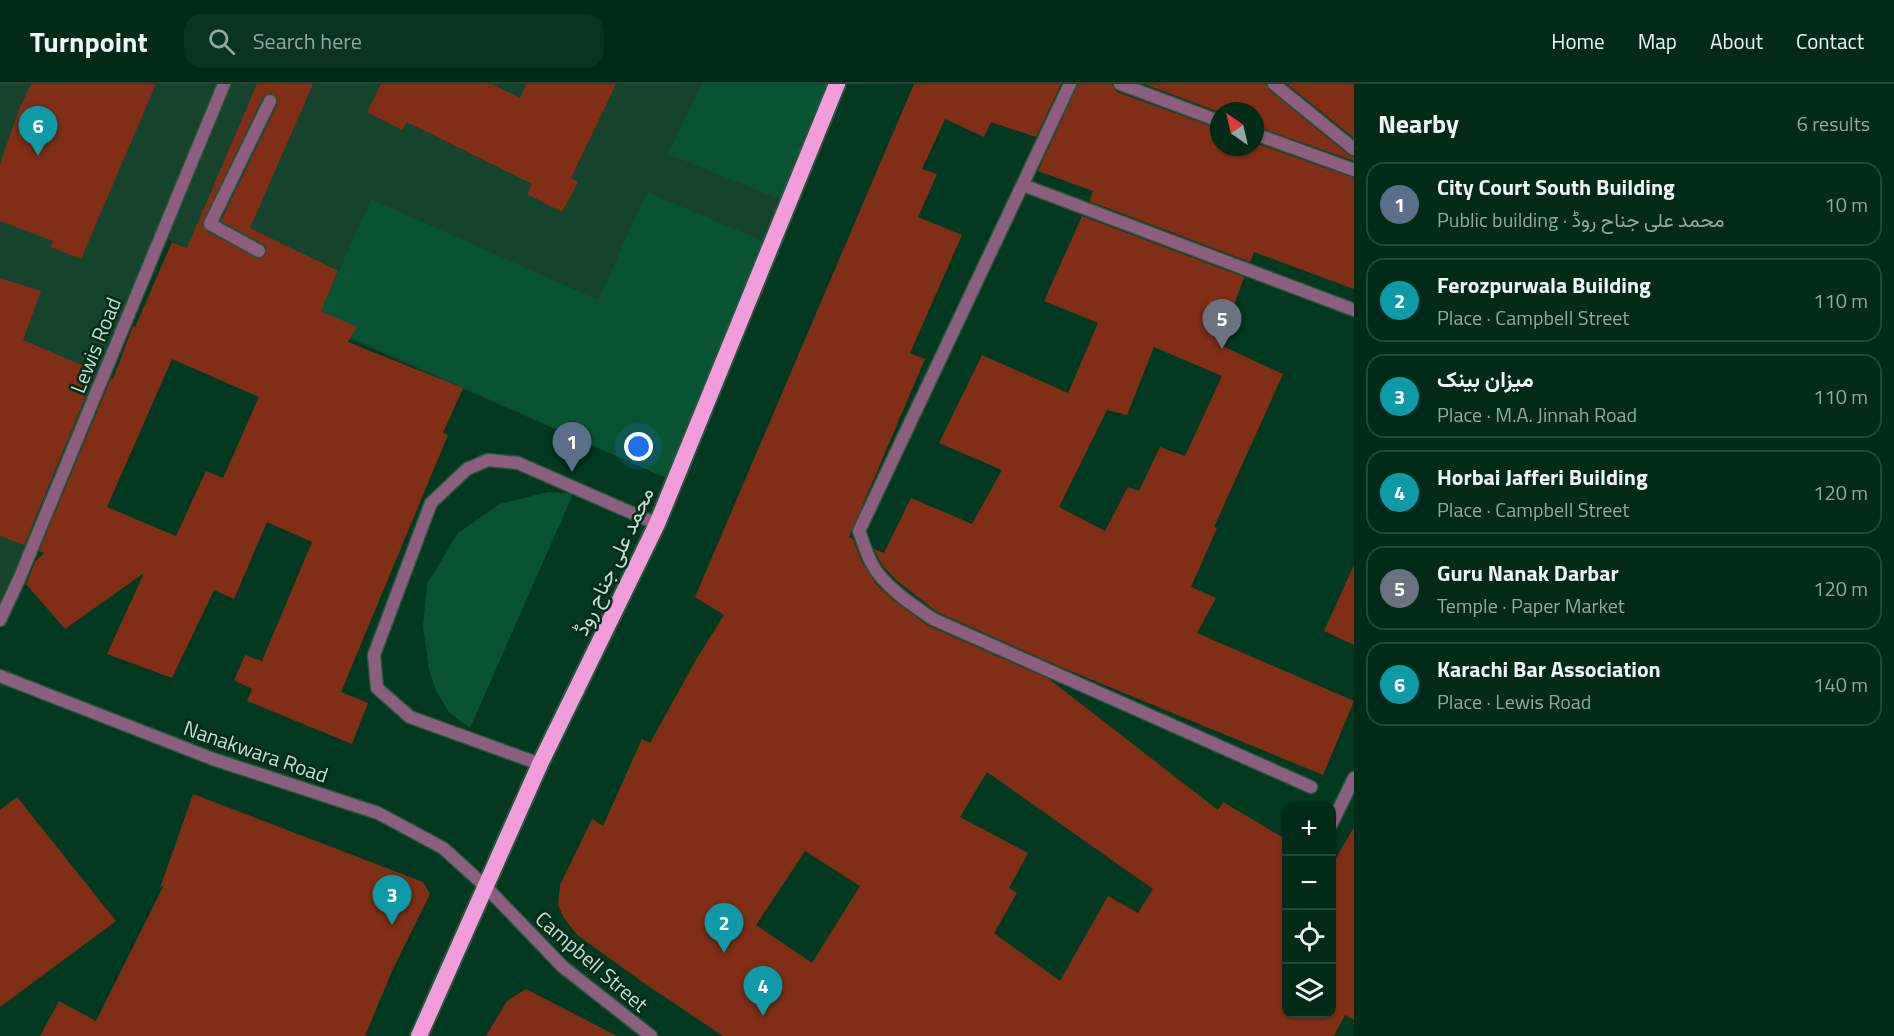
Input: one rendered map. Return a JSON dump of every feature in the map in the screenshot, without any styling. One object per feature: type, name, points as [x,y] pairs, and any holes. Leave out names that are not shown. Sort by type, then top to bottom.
[{"type":"highway","name":"محمد علی جناح روڈ","points":[[419,1036],[540,764],[657,524],[837,84]]},
{"type":"street","name":"Lewis Road","points":[[0,620],[20,577],[224,84]]},
{"type":"street","points":[[1070,84],[859,531],[871,564],[893,589],[933,619],[1311,788]]},
{"type":"street","points":[[1120,84],[1210,118]]},
{"type":"street","points":[[1274,84],[1354,149]]},
{"type":"street","points":[[259,251],[210,224],[270,101]]},
{"type":"street","points":[[1264,137],[1354,170]]},
{"type":"street","points":[[1023,185],[1354,310]]},
{"type":"street","points":[[540,764],[410,717],[376,688],[374,655],[431,503],[466,469],[488,460],[518,463],[657,524]]},
{"type":"street","name":"Nanakwara Road","points":[[0,676],[213,759],[378,813],[443,848],[485,886]]},
{"type":"street","points":[[1336,815],[1354,778]]},
{"type":"street","name":"Campbell Street","points":[[485,886],[563,967],[651,1036]]},
{"type":"shaded area","points":[[0,84],[838,84],[675,482],[316,324],[320,310],[161,236],[0,626]]},
{"type":"shaded area","points":[[702,84],[837,84],[789,203],[668,154]]},
{"type":"shaded area","points":[[647,192],[772,245],[675,482],[351,337],[356,327],[321,311],[371,199],[598,300]]},
{"type":"shaded area","points":[[548,492],[573,494],[470,728],[449,712],[436,691],[429,669],[423,627],[427,584],[458,533],[500,504]]},
{"type":"building","points":[[31,84],[156,84],[81,259],[51,247],[53,241],[0,221],[0,164],[18,112]]},
{"type":"building","points":[[257,84],[313,84],[250,228],[338,271],[321,311],[357,327],[348,342],[463,388],[443,433],[448,435],[341,692],[368,703],[352,744],[247,701],[252,689],[234,680],[245,655],[262,661],[312,542],[267,522],[234,599],[214,590],[172,678],[107,654],[144,573],[65,629],[26,584],[35,562],[44,553],[39,551],[111,378],[113,379],[133,326],[135,327],[172,242],[187,248]],"holes":[[[270,93],[277,97],[277,105],[221,221],[266,246],[266,254],[259,259],[206,231],[202,224],[263,97]],[[172,359],[259,397],[223,478],[206,471],[176,536],[107,507]]]},
{"type":"building","points":[[381,84],[492,84],[520,98],[526,84],[616,84],[571,178],[578,182],[562,212],[527,194],[532,184],[407,122],[402,130],[367,112]]},
{"type":"building","points":[[914,84],[1061,84],[1036,137],[991,122],[984,137],[945,119],[922,169],[937,174],[918,217],[962,235],[910,353],[925,359],[849,537],[853,539],[862,562],[876,584],[920,620],[1049,679],[1218,810],[1223,802],[1282,837],[1282,1018],[1336,1018],[1336,858],[1354,827],[1354,1020],[1345,1015],[1334,1036],[723,1036],[577,935],[564,918],[558,905],[560,885],[592,819],[603,826],[642,739],[650,743],[697,658],[724,615],[695,597]],"holes":[[[987,772],[1153,889],[1138,913],[1108,896],[1060,981],[994,933],[1017,893],[1009,888],[1028,853],[960,817]],[[805,851],[860,886],[812,963],[756,925]]]},
{"type":"building","points":[[1078,84],[1112,84],[1117,92],[1210,126],[1210,156],[1264,156],[1264,146],[1354,178],[1354,289],[1254,252],[1250,262],[1089,201],[1093,191],[1038,171]]},
{"type":"building","points":[[1144,84],[1266,84],[1269,90],[1354,157],[1354,161],[1264,129],[1264,102],[1210,102],[1210,109]]},
{"type":"building","points":[[1287,84],[1354,84],[1354,138]]},
{"type":"building","points":[[1082,216],[1244,277],[1220,345],[1283,374],[1214,527],[1217,528],[1191,587],[1216,598],[1197,633],[1354,701],[1323,775],[1056,665],[937,612],[896,580],[883,566],[874,549],[884,553],[911,498],[972,524],[1002,470],[939,443],[982,355],[1068,393],[1098,323],[1044,301]],"holes":[[[1154,347],[1222,376],[1185,456],[1160,447],[1139,491],[1128,487],[1105,531],[1059,507],[1107,410],[1127,415]]]},
{"type":"building","points":[[0,278],[41,291],[23,340],[96,371],[24,545],[0,536]]},
{"type":"building","points":[[1354,565],[1354,645],[1324,631]]},
{"type":"building","points":[[193,794],[423,882],[430,894],[392,971],[365,1036],[40,1036],[59,1001],[96,1021],[164,885],[160,888]]},
{"type":"building","points":[[17,797],[116,921],[0,1007],[0,810]]},
{"type":"building","points":[[526,989],[617,1036],[486,1036],[507,1001]]},
{"type":"place","name":"Karachi Bar Association","points":[[38,156]]},
{"type":"place","name":"Guru Nanak Darbar","points":[[1222,349]]},
{"type":"place","name":"City Court South Building","points":[[572,472]]},
{"type":"place","name":"میزان بینک","points":[[392,925]]},
{"type":"place","name":"Ferozpurwala Building","points":[[724,953]]},
{"type":"place","name":"Horbai Jafferi Building","points":[[763,1016]]}]
